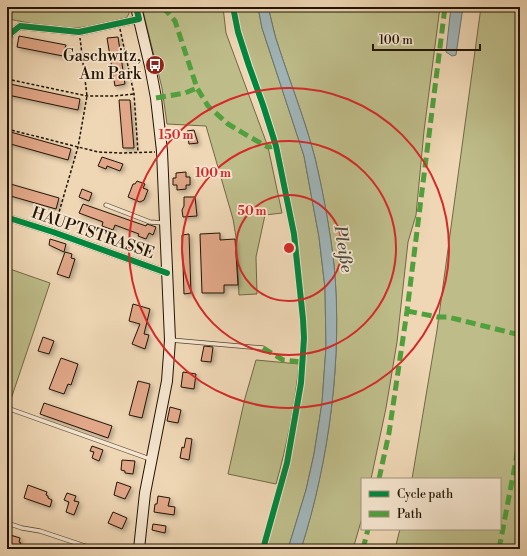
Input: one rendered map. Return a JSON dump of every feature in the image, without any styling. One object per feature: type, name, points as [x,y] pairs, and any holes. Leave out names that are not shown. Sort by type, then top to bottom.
[{"type":"main road","name":"HAUPTSTRASSE","points":[[136,7],[155,92],[162,151],[170,340],[170,359],[167,381],[145,493],[139,549]]},
{"type":"street","points":[[7,50],[10,34],[20,26],[79,32],[139,19]]},
{"type":"street","name":"HAUPTSTRASSE","points":[[9,218],[54,232],[167,273]]},
{"type":"lane","name":"HAUPTSTRASSE","points":[[106,205],[150,222],[165,223]]},
{"type":"lane","points":[[170,340],[263,348]]},
{"type":"lane","points":[[7,408],[151,459]]},
{"type":"lane","points":[[7,522],[22,528],[40,531],[94,549]]},
{"type":"path","points":[[119,24],[134,94],[138,153]]},
{"type":"path","points":[[54,232],[78,147],[87,96],[79,32]]},
{"type":"path","points":[[7,79],[87,96],[134,94]]},
{"type":"path","points":[[7,130],[98,152],[138,153],[162,151]]},
{"type":"shaded area","points":[[7,7],[128,7],[129,14],[126,18],[78,28],[47,26],[9,19],[7,29]]},
{"type":"shaded area","points":[[142,7],[223,7],[226,33],[268,147],[282,213],[265,215],[256,257],[257,294],[239,295],[236,237],[233,219],[206,126],[167,124],[162,88]]},
{"type":"shaded area","points":[[236,7],[258,7],[262,28],[304,156],[319,237],[325,288],[326,347],[322,403],[314,454],[306,490],[288,549],[266,549],[290,464],[303,382],[306,319],[297,233],[279,145],[251,64],[241,31]]},
{"type":"shaded area","points":[[268,7],[440,7],[424,131],[416,215],[408,242],[397,342],[386,408],[371,478],[361,478],[361,521],[353,549],[301,549],[311,515],[326,445],[335,372],[337,336],[336,300],[334,265],[315,158],[277,43]]},
{"type":"shaded area","points":[[481,7],[520,7],[520,438],[517,457],[520,457],[520,549],[395,549],[400,530],[501,530],[501,478],[412,478],[437,330]]},
{"type":"shaded area","points":[[7,268],[50,283],[7,411]]},
{"type":"shaded area","points":[[256,360],[299,364],[290,424],[276,484],[228,474],[245,398]]},
{"type":"water","points":[[258,7],[268,7],[277,43],[311,144],[323,197],[334,265],[337,336],[331,408],[319,481],[311,516],[301,549],[288,549],[306,490],[314,454],[322,403],[326,347],[325,288],[319,237],[304,156],[262,28]]},
{"type":"water","points":[[451,7],[463,7],[456,55],[452,56],[446,52]]},
{"type":"building","points":[[19,36],[66,45],[63,56],[17,47]]},
{"type":"building","points":[[118,37],[125,84],[115,86],[107,38]]},
{"type":"building","points":[[10,84],[80,99],[78,110],[8,95]]},
{"type":"building","points":[[119,100],[130,100],[134,148],[123,148]]},
{"type":"building","points":[[194,130],[198,143],[189,144],[187,131]]},
{"type":"building","points":[[7,131],[71,149],[68,160],[7,143]]},
{"type":"building","points":[[102,157],[123,164],[120,171],[107,166],[106,169],[98,166]]},
{"type":"building","points":[[186,172],[186,177],[190,177],[190,185],[186,185],[186,189],[177,190],[177,185],[173,185],[173,178],[176,178],[176,173]]},
{"type":"building","points":[[137,181],[145,184],[143,188],[148,190],[144,200],[140,202],[128,197],[133,184]]},
{"type":"building","points":[[7,183],[59,198],[56,209],[7,195]]},
{"type":"building","points":[[82,189],[92,193],[89,201],[79,197]]},
{"type":"building","points":[[184,197],[195,197],[197,216],[183,217],[182,210],[184,206]]},
{"type":"building","points":[[83,204],[146,226],[147,224],[156,227],[153,235],[149,233],[146,239],[138,236],[139,234],[115,225],[113,230],[102,226],[103,222],[79,213]]},
{"type":"building","points":[[220,233],[220,240],[235,239],[238,285],[224,285],[224,293],[202,293],[200,234]]},
{"type":"building","points":[[189,234],[191,293],[184,294],[182,235]]},
{"type":"building","points":[[50,239],[66,244],[64,252],[49,245]]},
{"type":"building","points":[[65,252],[72,254],[71,258],[75,259],[69,278],[57,274]]},
{"type":"building","points":[[133,304],[150,309],[144,334],[149,335],[145,349],[132,344],[140,324],[129,321]]},
{"type":"building","points":[[43,337],[54,341],[49,354],[38,351]]},
{"type":"building","points":[[204,346],[213,347],[211,362],[201,361]]},
{"type":"building","points":[[61,358],[78,364],[71,385],[68,384],[64,394],[49,389]]},
{"type":"building","points":[[183,372],[196,374],[194,389],[181,387]]},
{"type":"building","points":[[138,381],[150,384],[142,418],[129,415]]},
{"type":"building","points":[[44,403],[112,426],[108,438],[40,414]]},
{"type":"building","points":[[170,407],[181,410],[178,423],[167,421]]},
{"type":"building","points":[[186,438],[192,439],[189,460],[180,458],[182,447],[184,448]]},
{"type":"building","points":[[92,446],[103,450],[99,461],[92,458],[94,452],[90,451]]},
{"type":"building","points":[[122,460],[135,461],[133,474],[125,473],[125,471],[121,470]]},
{"type":"building","points":[[117,482],[131,487],[125,499],[114,495]]},
{"type":"building","points":[[28,485],[47,492],[46,495],[52,500],[50,507],[24,498]]},
{"type":"building","points":[[67,493],[76,496],[74,501],[79,502],[74,515],[66,512],[69,502],[64,500]]},
{"type":"building","points":[[158,496],[170,498],[168,506],[175,507],[174,515],[154,512]]},
{"type":"building","points":[[113,512],[127,518],[122,529],[108,523]]},
{"type":"building","points":[[153,524],[166,526],[165,533],[152,530]]},
{"type":"building","points":[[7,534],[20,538],[19,542],[21,543],[19,548],[7,549]]},
{"type":"marked path","points":[[163,7],[175,21],[197,88],[208,106],[228,124],[248,136],[268,147],[276,146]]},
{"type":"marked path","points":[[379,478],[389,433],[407,311],[445,7]]},
{"type":"marked path","points":[[156,98],[185,93],[197,88]]},
{"type":"marked path","points":[[407,311],[438,317],[448,317],[520,335]]},
{"type":"marked path","points":[[263,348],[283,360],[303,362]]},
{"type":"marked path","points":[[499,549],[516,460],[520,427]]},
{"type":"marked path","points":[[363,549],[368,530]]},
{"type":"cycle path","points":[[7,50],[10,34],[20,26],[79,32],[139,19],[136,7]]},
{"type":"cycle path","points":[[233,7],[238,32],[276,146],[294,234],[303,319],[304,338],[301,383],[287,463],[263,549]]},
{"type":"cycle path","points":[[9,218],[53,232],[167,273]]},
{"type":"place","name":"Gaschwitz, Am Park","points":[[155,65]]},
{"type":"water label","name":"Pleiße","points":[[343,249]]}]
